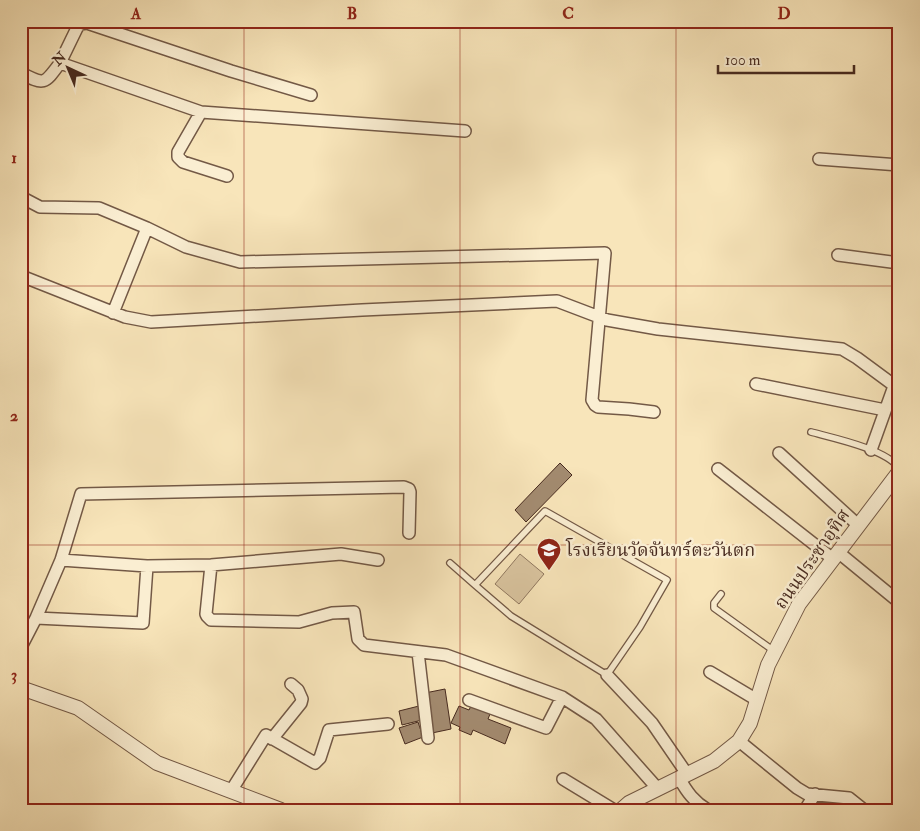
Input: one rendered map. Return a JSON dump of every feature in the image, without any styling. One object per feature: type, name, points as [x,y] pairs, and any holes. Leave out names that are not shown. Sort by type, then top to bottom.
[{"type":"street","points":[[21,72],[38,82],[45,81],[60,63],[77,28],[80,24],[87,23],[231,71],[312,95]]},
{"type":"street","points":[[60,63],[201,112],[465,131]]},
{"type":"street","points":[[201,112],[178,152],[178,157],[183,162],[227,176]]},
{"type":"street","points":[[819,159],[899,165]]},
{"type":"street","points":[[21,197],[40,207],[99,208],[186,246],[240,262],[605,253],[592,400],[598,407],[654,412]]},
{"type":"street","points":[[114,313],[147,228]]},
{"type":"street","points":[[838,255],[899,263]]},
{"type":"street","points":[[24,277],[124,317],[151,322],[557,301],[607,320],[658,329],[842,349],[896,387],[885,410],[871,450]]},
{"type":"street","points":[[756,384],[885,410]]},
{"type":"street","points":[[779,453],[858,525]]},
{"type":"street","points":[[718,468],[899,602]]},
{"type":"street","name":"ถนนประชาอุทิศ","points":[[621,810],[629,803],[714,761],[740,741],[750,723],[768,665],[799,604],[899,470]]},
{"type":"street","points":[[21,647],[36,618],[61,560],[81,494],[404,487],[409,489],[410,492],[409,532]]},
{"type":"street","points":[[61,560],[147,566],[211,565],[342,554],[378,560]]},
{"type":"street","points":[[211,565],[206,614],[211,620],[299,622],[332,613],[354,612],[358,639],[364,645],[446,655],[562,697],[596,719],[658,789]]},
{"type":"street","points":[[36,618],[143,623],[147,566]]},
{"type":"street","points":[[418,652],[428,738]]},
{"type":"street","points":[[710,672],[758,700]]},
{"type":"street","points":[[607,675],[652,722],[683,776],[688,793],[708,810]]},
{"type":"street","points":[[272,739],[301,703],[302,699],[298,690],[291,684]]},
{"type":"street","points":[[21,688],[78,708],[157,763],[281,810]]},
{"type":"street","points":[[468,700],[546,728],[562,697]]},
{"type":"street","points":[[231,791],[266,735],[315,763],[320,758],[329,730],[388,724]]},
{"type":"street","points":[[740,741],[807,794],[849,798],[864,810]]},
{"type":"street","points":[[563,779],[614,810]]},
{"type":"street","points":[[805,810],[815,794]]},
{"type":"lane","points":[[811,432],[871,450],[888,458],[896,464],[899,470]]},
{"type":"lane","points":[[450,562],[474,585],[511,616],[607,675],[640,627],[667,580],[545,511],[474,585]]},
{"type":"lane","points":[[721,594],[714,603],[714,608],[775,651]]},
{"type":"shaded area","points":[[520,554],[544,574],[519,604],[495,584]]},
{"type":"building","points":[[560,463],[572,475],[526,522],[515,510]]},
{"type":"building","points":[[445,689],[451,729],[432,733],[425,693]]},
{"type":"building","points":[[419,706],[422,720],[402,725],[399,711]]},
{"type":"building","points":[[459,706],[469,710],[471,706],[490,714],[488,719],[511,728],[505,744],[473,730],[471,735],[459,730],[460,727],[451,723]]},
{"type":"building","points":[[418,722],[423,737],[405,744],[399,728]]},
{"type":"place","name":"โรงเรียนวัดจันทร์ตะวันตก","points":[[549,571]]}]
